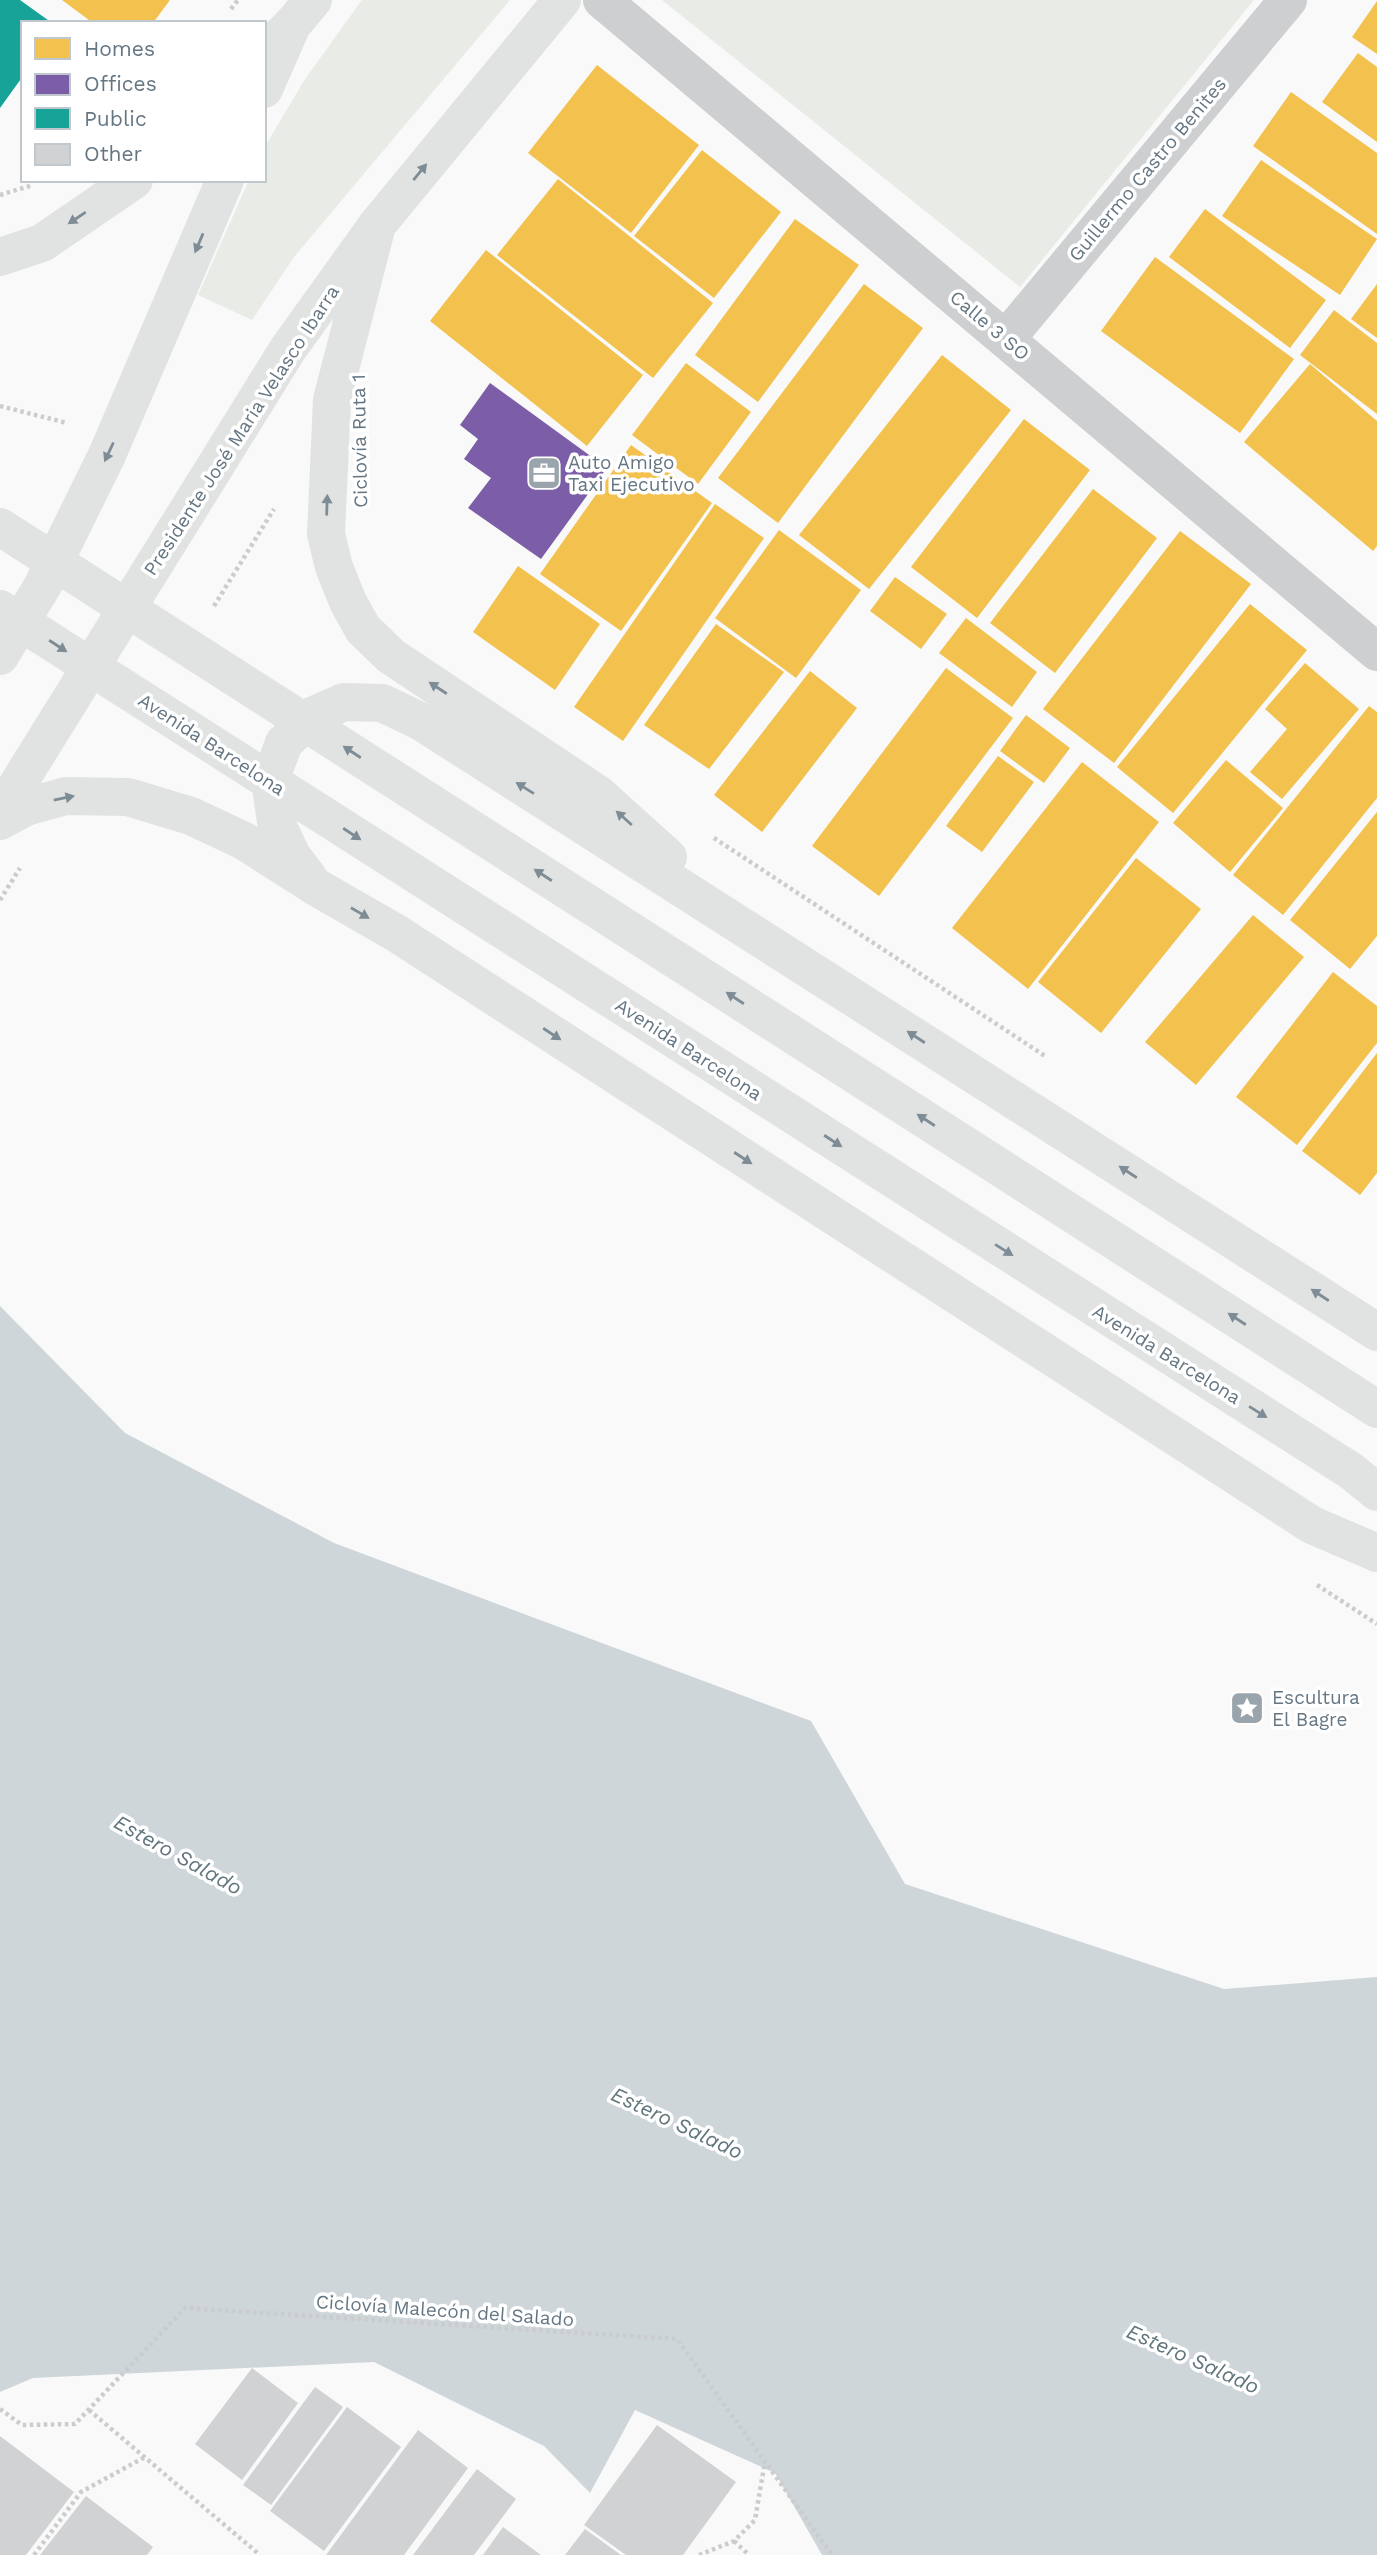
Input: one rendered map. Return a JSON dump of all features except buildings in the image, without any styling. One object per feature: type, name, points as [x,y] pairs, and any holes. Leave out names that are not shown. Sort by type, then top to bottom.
[{"type":"main road","name":"Presidente José Maria Velasco Ibarra","points":[[0,813],[288,349],[377,225],[562,0]]},
{"type":"main road","points":[[266,50],[302,12]]},
{"type":"main road","points":[[266,85],[302,12]]},
{"type":"main road","points":[[0,257],[42,243],[131,182]]},
{"type":"main road","points":[[0,656],[43,585],[107,455],[224,182]]},
{"type":"main road","points":[[377,225],[332,400],[327,534],[334,567],[348,602],[363,629],[391,656],[598,794],[748,929]]},
{"type":"main road","points":[[0,527],[1377,1409]]},
{"type":"main road","name":"Avenida Barcelona","points":[[0,609],[1351,1471],[1377,1492]]},
{"type":"main road","points":[[316,887],[292,856],[276,822],[270,780],[284,743],[312,716],[344,702],[382,704],[420,721],[1377,1332]]},
{"type":"main road","points":[[0,821],[26,807],[66,796],[128,797],[191,816],[233,836],[396,933],[1312,1525],[1377,1553]]},
{"type":"street","name":"Calle 3 SO","points":[[602,0],[1374,643]]},
{"type":"street","name":"Guillermo Castro Benites","points":[[1006,339],[1288,0]]},
{"type":"path","points":[[0,195],[42,182]]},
{"type":"path","points":[[208,614],[298,472],[328,470]]},
{"type":"path","points":[[706,832],[1052,1060]]},
{"type":"path","name":"Ciclovía Malecón del Salado","points":[[0,2409],[22,2426],[75,2424],[185,2308],[677,2339],[832,2555]]},
{"type":"path","points":[[89,2410],[260,2555]]},
{"type":"path","points":[[34,2555],[82,2491],[145,2457]]},
{"type":"path","points":[[699,2555],[734,2541],[755,2520],[765,2461]]},
{"type":"path","points":[[734,2541],[749,2555]]},
{"type":"shaded area","points":[[362,0],[510,0],[294,257],[252,320],[198,295],[248,182],[266,182],[266,145],[305,79]]},
{"type":"shaded area","points":[[662,0],[1254,0],[1020,287]]},
{"type":"water","name":"Estero Salado","points":[[0,1306],[125,1433],[334,1543],[811,1721],[905,1884],[1224,1989],[1377,1977],[1377,2555],[822,2555],[775,2473],[635,2410],[590,2493],[544,2446],[374,2362],[33,2378],[0,2392]]},
{"type":"place","name":"Auto Amigo Taxi Ejecutivo","points":[[544,473]]},
{"type":"place","name":"Escultura El Bagre","points":[[1247,1708]]}]
